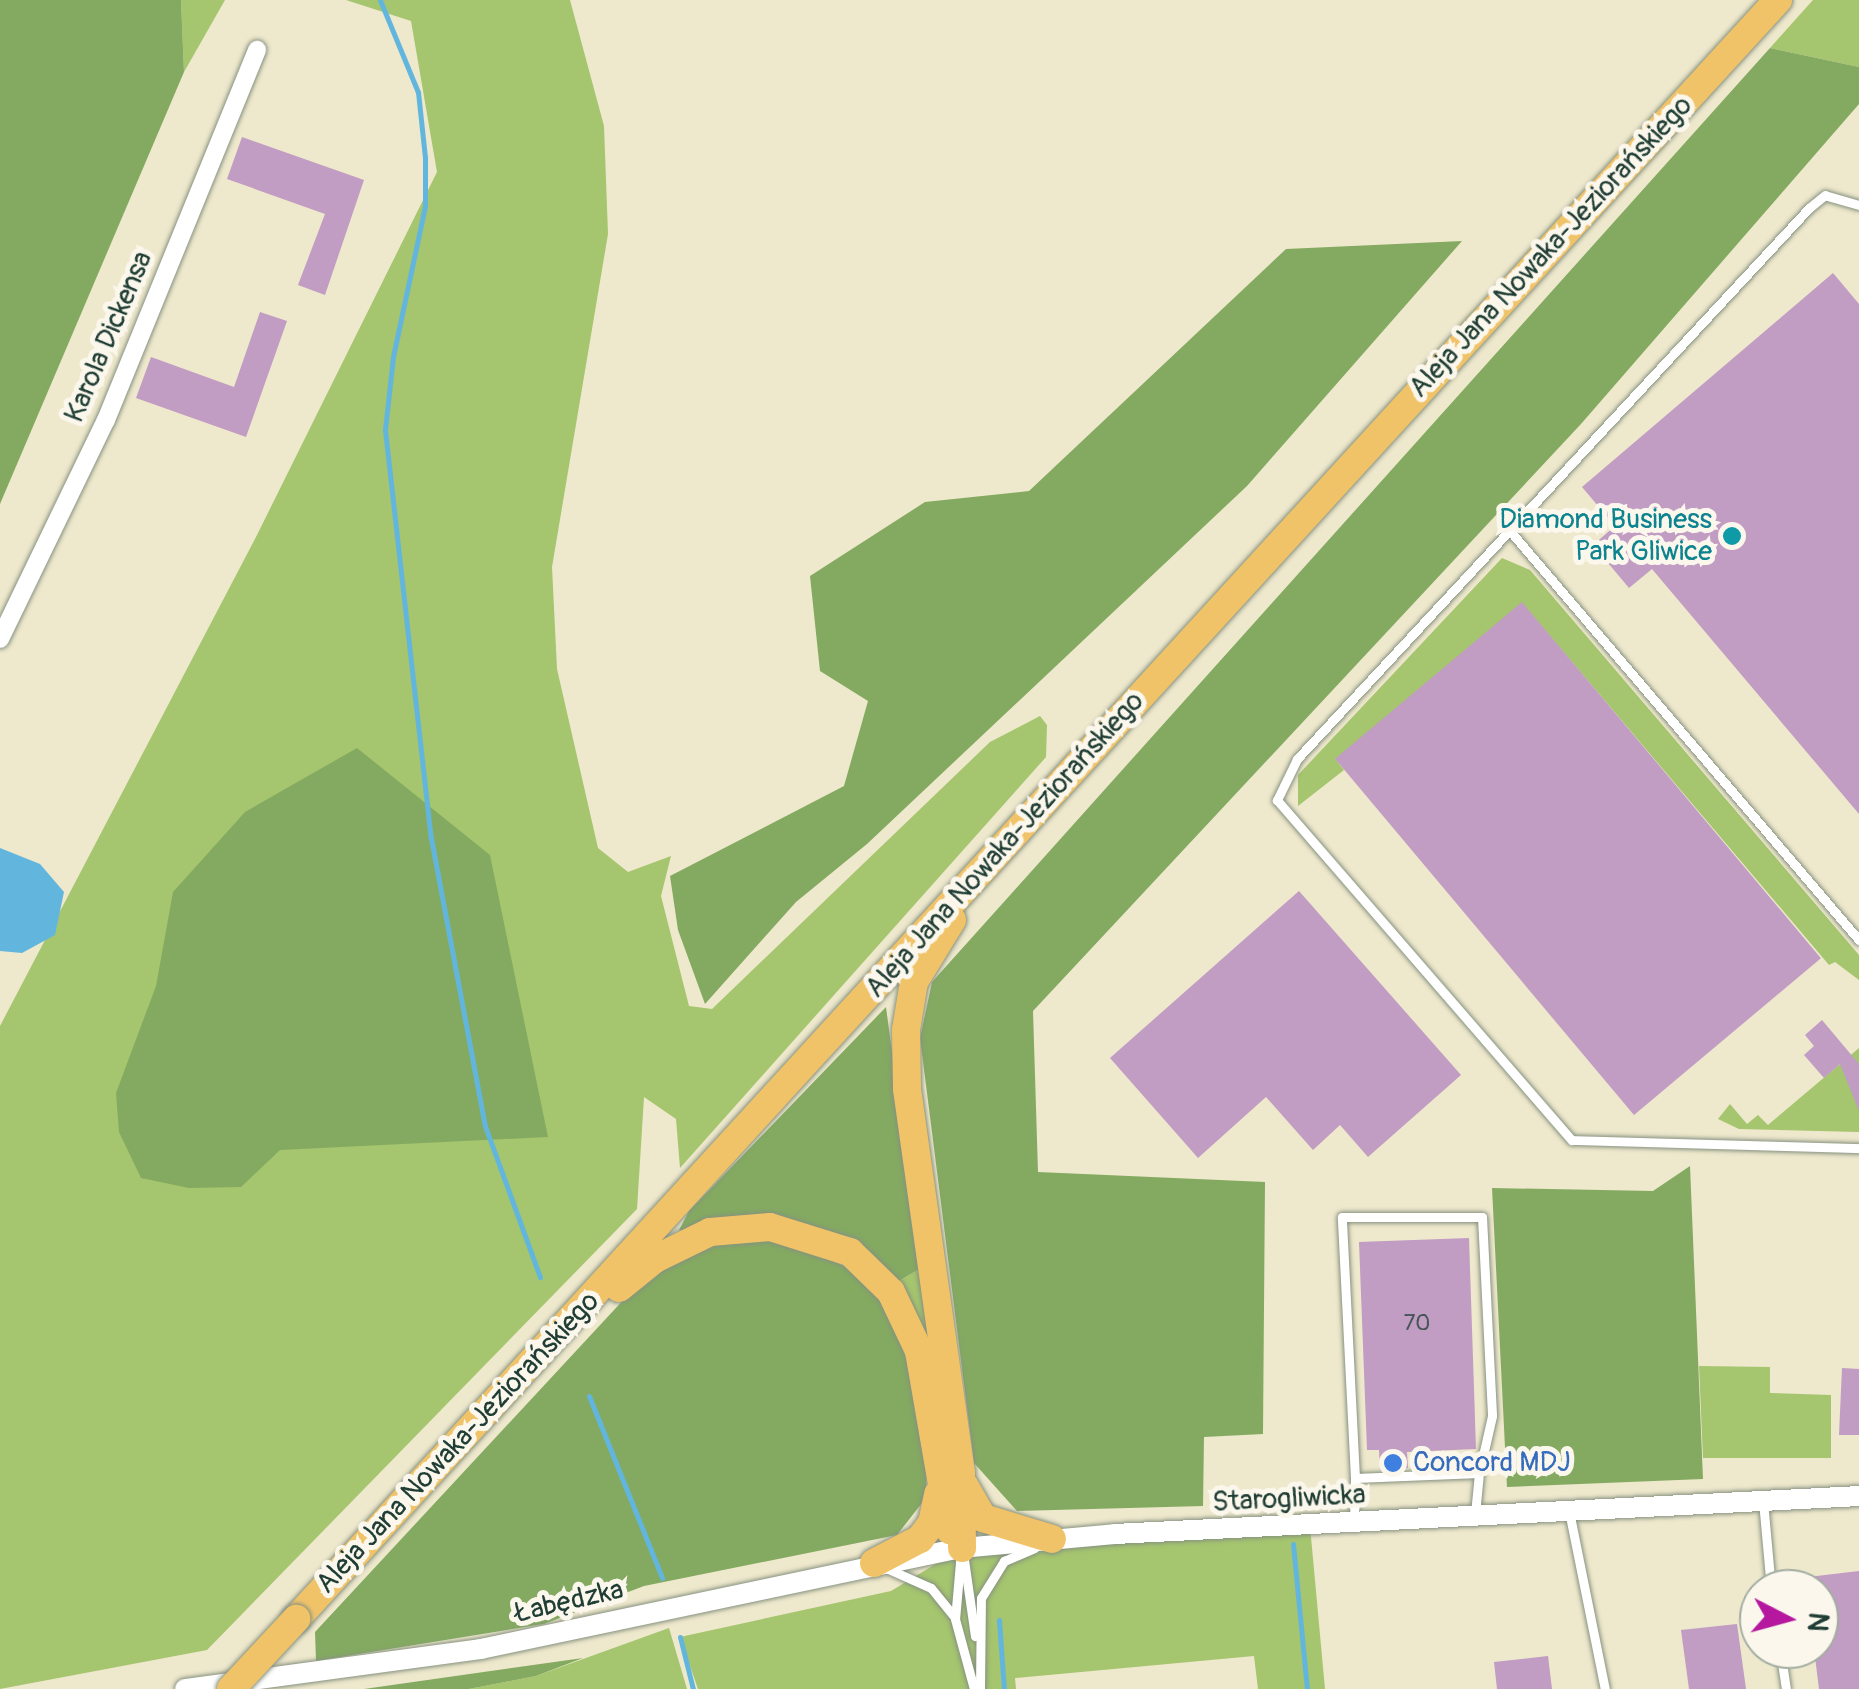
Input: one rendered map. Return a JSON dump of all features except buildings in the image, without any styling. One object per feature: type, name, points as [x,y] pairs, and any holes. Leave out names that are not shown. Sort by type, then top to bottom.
[{"type":"main road","name":"Aleja Jana Nowaka-Jeziorańskiego","points":[[230,1689],[1774,3]]},
{"type":"main road","points":[[962,1548],[950,1476],[907,1089],[906,1030],[914,982],[988,863]]},
{"type":"main road","points":[[548,1346],[686,1241],[770,1227],[819,1240],[871,1270],[907,1319],[950,1476],[983,1518],[1052,1538]]},
{"type":"main road","points":[[874,1563],[902,1552],[932,1522],[950,1476]]},
{"type":"street","name":"Karola Dickensa","points":[[0,639],[106,420],[258,50]]},
{"type":"street","name":"Starogliwicka","points":[[962,1548],[1052,1538],[1354,1524],[1762,1498],[1859,1496]]},
{"type":"street","name":"Łabędzka","points":[[185,1689],[482,1649],[874,1563],[962,1548]]},
{"type":"lane","points":[[1859,205],[1826,196],[1809,208],[1297,760],[1276,800],[1572,1140],[1859,1148]]},
{"type":"lane","points":[[1510,532],[1859,940]]},
{"type":"lane","points":[[1354,1524],[1342,1217],[1482,1217],[1492,1416],[1479,1473],[1475,1517]]},
{"type":"lane","points":[[1355,1478],[1479,1473]]},
{"type":"lane","points":[[1762,1498],[1770,1569]]},
{"type":"lane","points":[[1571,1521],[1605,1689]]},
{"type":"lane","points":[[978,1689],[981,1598],[991,1577],[1004,1562],[1052,1538]]},
{"type":"lane","points":[[962,1548],[973,1600],[978,1689]]},
{"type":"lane","points":[[954,1619],[962,1548]]},
{"type":"lane","points":[[874,1563],[931,1588],[954,1619],[978,1689]]},
{"type":"green space","points":[[0,0],[181,0],[184,72],[0,504]]},
{"type":"green space","points":[[181,0],[225,0],[184,72]]},
{"type":"green space","points":[[346,0],[570,0],[604,126],[608,234],[552,567],[557,669],[598,848],[628,872],[671,856],[661,896],[689,1006],[712,1009],[990,742],[1040,716],[1047,725],[1046,757],[680,1168],[676,1119],[644,1097],[637,1209],[207,1650],[0,1689],[0,1026],[256,537],[437,172],[411,21]]},
{"type":"green space","points":[[1813,0],[1859,0],[1859,67],[1770,48]]},
{"type":"green space","points":[[1770,48],[1859,67],[1859,104],[1581,424],[1033,1011],[1038,1172],[1265,1182],[1263,1434],[1204,1437],[1203,1506],[1017,1511],[974,1463],[920,1038],[932,982]]},
{"type":"green space","points":[[1462,241],[1247,486],[867,844],[796,902],[705,1004],[678,930],[670,876],[844,786],[868,701],[820,671],[810,576],[925,502],[1029,491],[1286,249]]},
{"type":"green space","points":[[1502,558],[1530,570],[1859,955],[1859,980],[1835,962],[1829,965],[1522,603],[1337,761],[1344,770],[1298,806],[1298,775]]},
{"type":"green space","points":[[357,748],[490,855],[548,1137],[280,1150],[241,1187],[189,1188],[141,1178],[119,1132],[116,1093],[156,986],[173,892],[245,812]]},
{"type":"green space","points":[[886,1007],[921,1268],[892,1285],[847,1243],[679,1230],[689,1211]]},
{"type":"green space","points":[[1859,1048],[1859,1132],[1739,1129],[1718,1119],[1730,1104],[1747,1124],[1758,1115],[1768,1125]]},
{"type":"green space","points":[[1690,1166],[1703,1479],[1507,1487],[1492,1188],[1653,1191]]},
{"type":"green space","points":[[779,1239],[849,1268],[876,1293],[901,1335],[928,1459],[925,1499],[897,1535],[644,1586],[544,1624],[316,1661],[315,1632],[640,1282],[694,1247]]},
{"type":"green space","points":[[921,1268],[956,1505],[892,1285]]},
{"type":"green space","points":[[1699,1366],[1770,1367],[1770,1393],[1831,1395],[1831,1458],[1703,1458]]},
{"type":"green space","points":[[1310,1526],[1325,1689],[1258,1689],[1254,1656],[1015,1678],[1016,1689],[698,1689],[680,1637],[891,1591],[962,1548]]},
{"type":"green space","points":[[669,1628],[687,1689],[469,1689],[536,1676]]},
{"type":"green space","points":[[583,1658],[536,1676],[469,1689],[364,1689]]},
{"type":"water","points":[[0,848],[40,864],[64,892],[55,935],[22,953],[0,951]]},
{"type":"waterway","points":[[380,0],[418,92],[425,158],[425,206],[393,357],[385,430],[431,838],[485,1126],[540,1277]]},
{"type":"waterway","points":[[589,1396],[662,1578]]},
{"type":"waterway","points":[[1293,1544],[1307,1689]]},
{"type":"waterway","points":[[999,1620],[1004,1689]]},
{"type":"waterway","points":[[680,1637],[693,1689]]},
{"type":"place","name":"Diamond Business Park Gliwice","points":[[1732,536]]},
{"type":"place","name":"Concord MDJ","points":[[1393,1463]]}]
